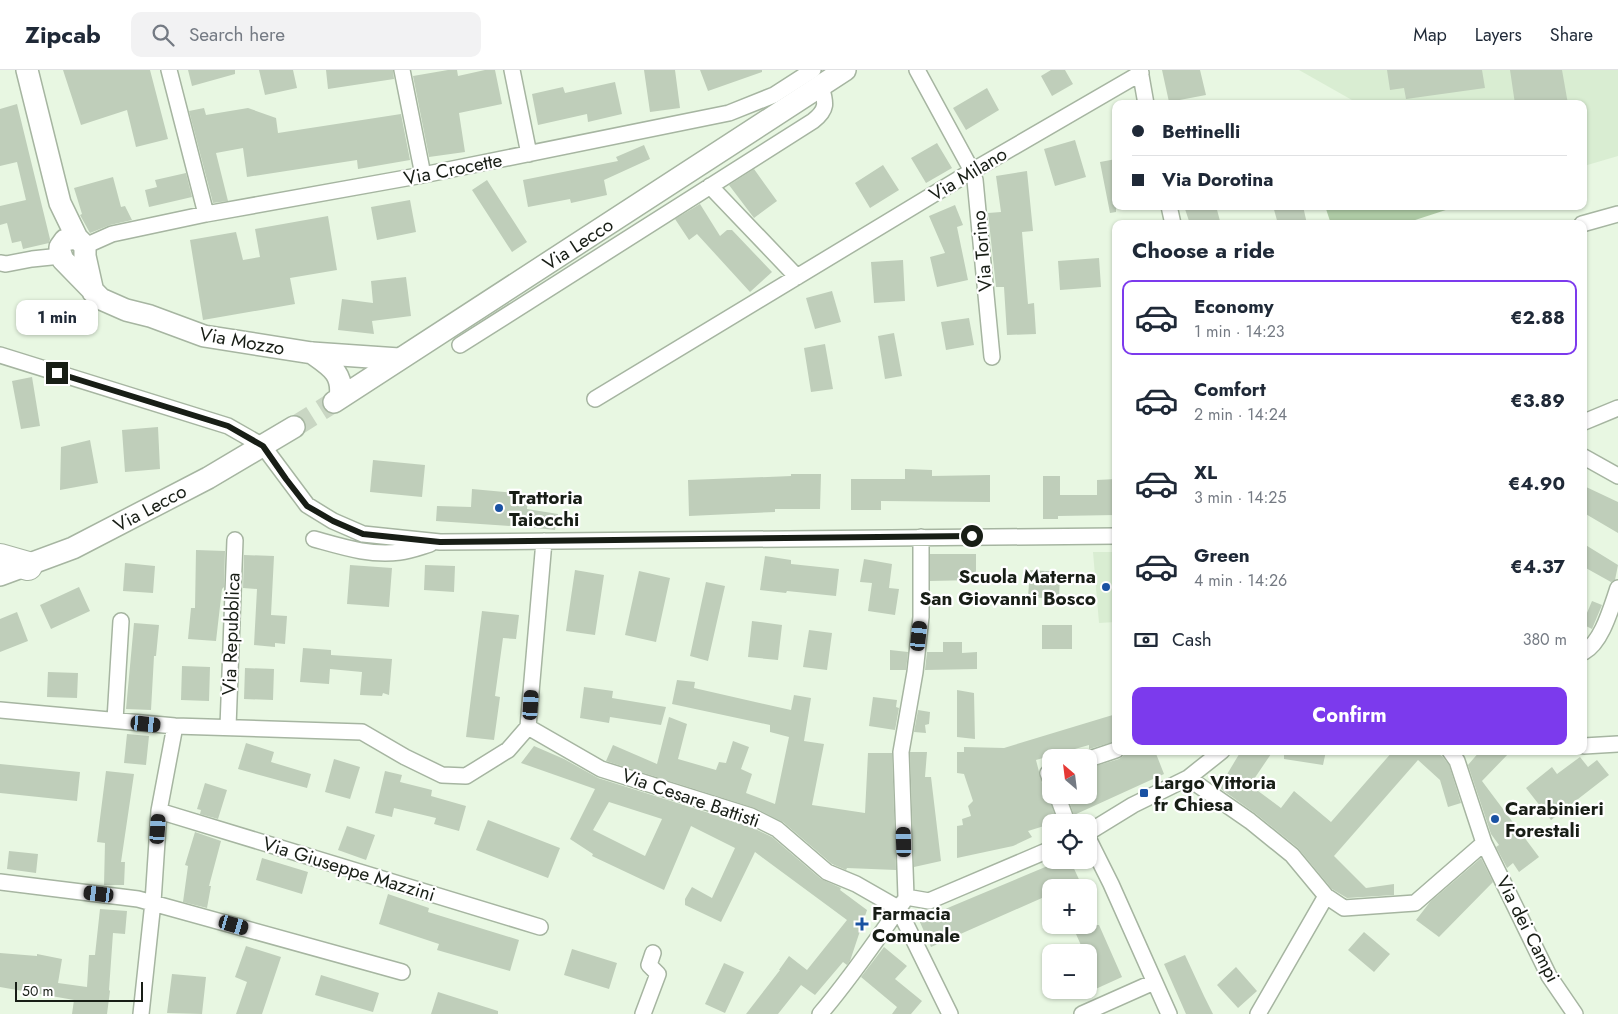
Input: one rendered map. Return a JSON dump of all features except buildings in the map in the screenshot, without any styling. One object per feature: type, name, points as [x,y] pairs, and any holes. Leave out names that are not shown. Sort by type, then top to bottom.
[{"type":"highway","points":[[0,558],[28,566]]},
{"type":"main road","name":"Via Mozzo","points":[[27,70],[72,250],[93,292],[101,299],[126,310],[150,316],[204,336],[312,353],[399,359]]},
{"type":"main road","name":"Via Lecco","points":[[312,353],[334,368],[341,389],[337,400],[817,78],[845,70]]},
{"type":"main road","name":"Via Lecco","points":[[0,575],[73,548],[208,478],[294,427]]},
{"type":"street","points":[[169,70],[206,214]]},
{"type":"street","points":[[402,70],[423,175]]},
{"type":"street","points":[[512,70],[529,154]]},
{"type":"street","name":"Via Torino","points":[[917,70],[972,171],[977,194],[992,357]]},
{"type":"street","points":[[1140,72],[1145,100]]},
{"type":"street","name":"Via Milano","points":[[595,399],[972,171],[1140,72]]},
{"type":"street","name":"Via Crocette","points":[[0,263],[6,264],[72,250],[112,234],[206,214],[423,175],[729,113],[817,78]]},
{"type":"street","name":"Via Lecco","points":[[460,345],[820,115],[825,101],[817,78]]},
{"type":"street","points":[[710,186],[797,277]]},
{"type":"street","points":[[1587,223],[1618,214]]},
{"type":"street","points":[[0,355],[228,426],[263,446],[307,506],[333,521],[363,534],[440,542],[1112,536]]},
{"type":"street","points":[[1587,421],[1618,408]]},
{"type":"street","points":[[1587,459],[1618,476]]},
{"type":"street","points":[[921,537],[921,617],[915,672],[901,752],[902,902],[950,1014]]},
{"type":"street","points":[[314,539],[356,551],[378,553],[401,552],[440,542]]},
{"type":"street","name":"Via Repubblica","points":[[228,728],[235,540]]},
{"type":"street","points":[[0,710],[175,726],[362,732],[405,757],[442,775],[466,776],[508,750],[528,727],[544,541]]},
{"type":"street","points":[[1587,650],[1600,635],[1618,588]]},
{"type":"street","points":[[115,720],[121,621]]},
{"type":"street","points":[[140,1014],[153,902],[159,811],[175,726]]},
{"type":"street","name":"Via Cesare Battisti","points":[[528,727],[601,768],[752,816],[777,829],[827,872],[902,902]]},
{"type":"street","points":[[1587,746],[1618,744]]},
{"type":"street","points":[[1098,756],[1112,751]]},
{"type":"street","points":[[1097,827],[1133,804],[1188,778],[1217,755]]},
{"type":"street","name":"Via dei Campi","points":[[1458,755],[1484,842],[1549,976],[1575,1014]]},
{"type":"street","points":[[1188,778],[1250,821],[1292,855],[1326,896],[1344,908],[1415,903],[1484,842]]},
{"type":"street","name":"Via Giuseppe Mazzini","points":[[159,811],[540,926]]},
{"type":"street","points":[[902,902],[929,901],[1042,853]]},
{"type":"street","points":[[1097,856],[1169,1014]]},
{"type":"street","points":[[0,882],[153,902],[402,972]]},
{"type":"street","points":[[1259,1012],[1326,896]]},
{"type":"street","points":[[820,1014],[837,995],[902,902]]},
{"type":"street","points":[[643,1014],[658,974],[649,965],[653,953]]},
{"type":"street","points":[[1082,1014],[1154,982]]},
{"type":"shaded area","points":[[1299,70],[1618,70],[1618,156],[1587,165],[1587,100],[1352,100]]},
{"type":"shaded area","points":[[1326,210],[1446,210],[1415,220],[1330,220]]},
{"type":"shaded area","name":"Scuola Materna San Giovanni Bosco","points":[[1093,552],[1112,552],[1112,622],[1099,623]]},
{"type":"tunnel","points":[[294,427],[334,402]]},
{"type":"place","name":"Trattoria Taiocchi","points":[[499,508]]},
{"type":"place","name":"Scuola Materna San Giovanni Bosco","points":[[1106,587]]},
{"type":"place","name":"Largo Vittoria fr Chiesa","points":[[1144,793]]},
{"type":"place","name":"Carabinieri Forestali","points":[[1495,819]]},
{"type":"place","name":"Farmacia Comunale","points":[[862,924]]},
{"type":"route","points":[[57,373],[228,426],[263,446],[307,506],[333,521],[363,534],[440,542],[972,536]]}]
